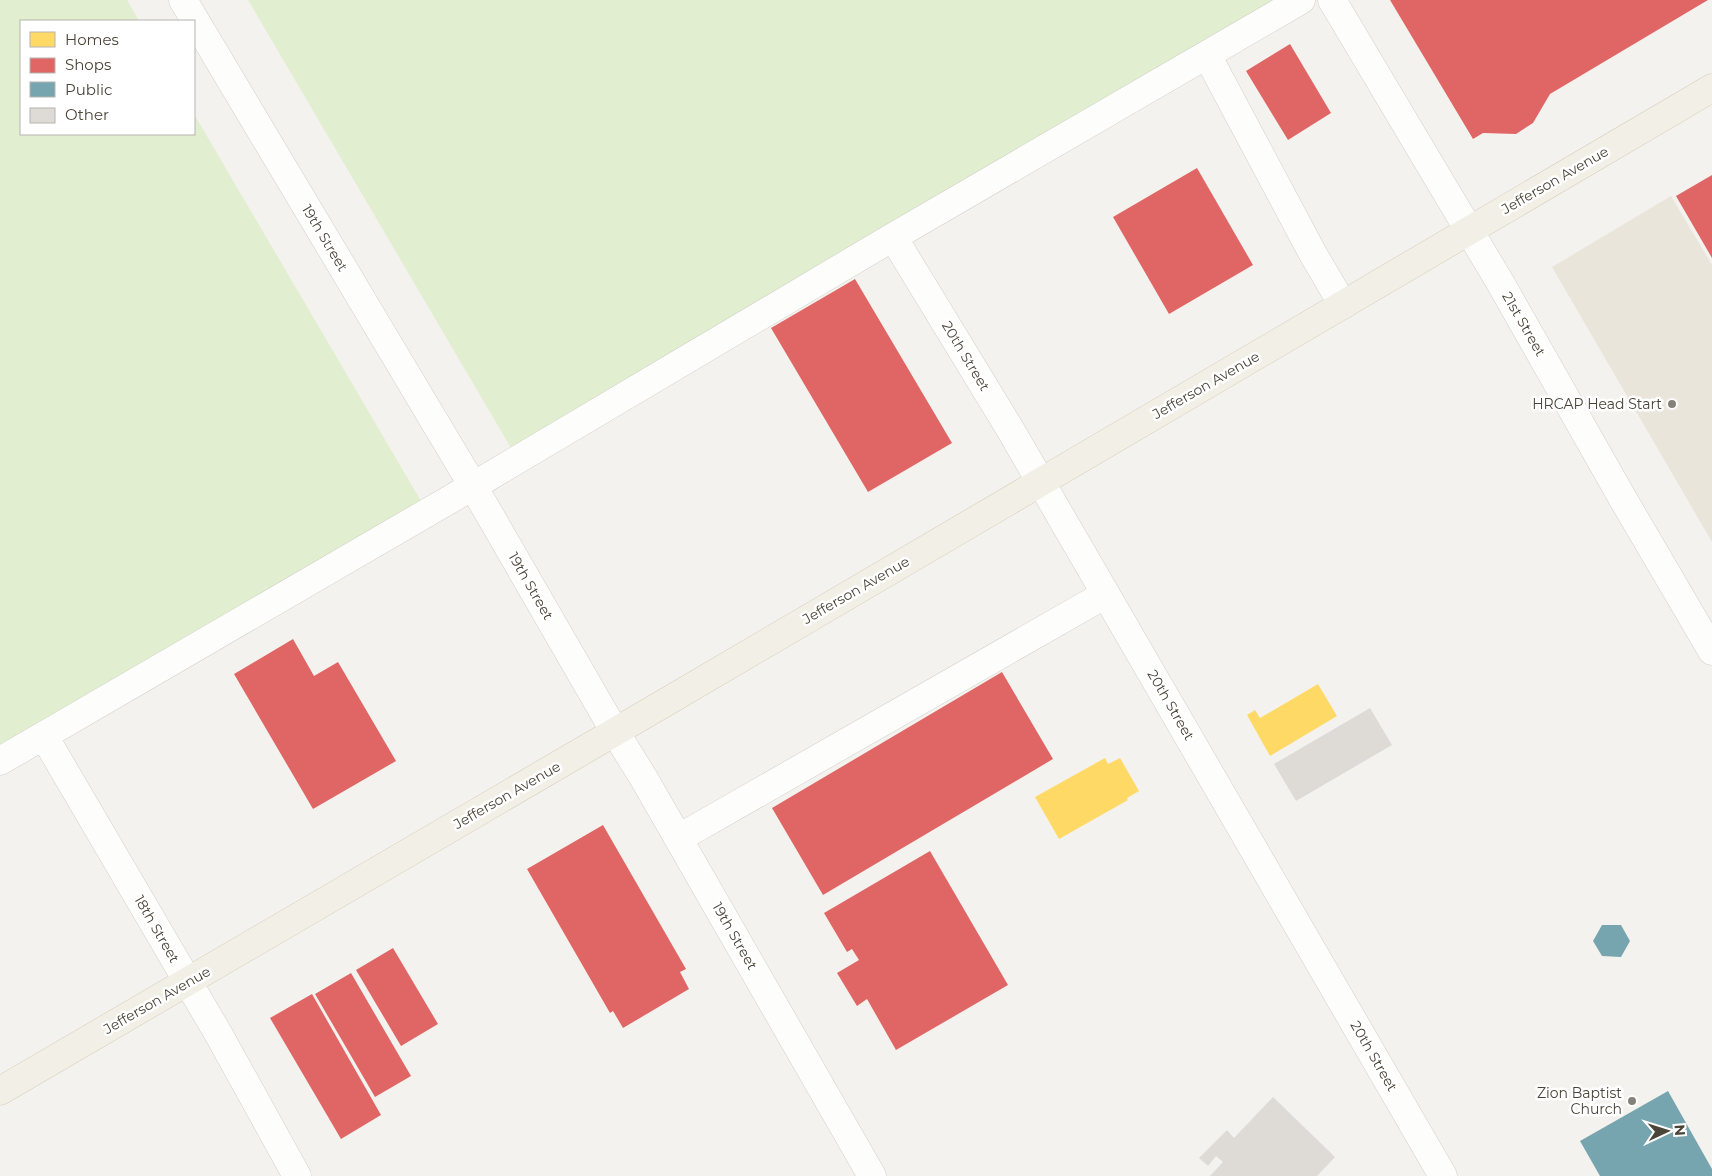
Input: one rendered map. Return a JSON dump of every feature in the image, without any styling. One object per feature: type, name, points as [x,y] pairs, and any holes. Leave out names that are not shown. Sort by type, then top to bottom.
[{"type":"main road","name":"Jefferson Avenue","points":[[0,1091],[1712,88]]},
{"type":"street","name":"19th Street","points":[[183,0],[195,20]]},
{"type":"street","points":[[0,761],[1301,0]]},
{"type":"street","name":"21st Street","points":[[1332,0],[1469,231],[1712,651]]},
{"type":"street","name":"19th Street","points":[[195,20],[473,486],[615,732],[679,838],[872,1176]]},
{"type":"street","points":[[1207,55],[1313,254],[1343,305]]},
{"type":"street","name":"20th Street","points":[[894,237],[1041,482],[1439,1174]]},
{"type":"street","points":[[679,838],[1106,594]]},
{"type":"street","name":"18th Street","points":[[44,736],[219,1035],[297,1176]]},
{"type":"shaded area","name":"HRCAP Head Start","points":[[1671,196],[1712,265],[1712,542],[1552,267]]},
{"type":"green space","points":[[0,0],[127,0],[138,20],[20,20],[20,135],[195,135],[195,116],[421,501],[0,750]]},
{"type":"green space","points":[[248,0],[1279,0],[514,453]]},
{"type":"building: Homes","points":[[1318,684],[1337,716],[1270,756],[1247,715],[1255,710],[1260,718]]},
{"type":"building: Homes","points":[[1105,758],[1108,764],[1120,758],[1139,791],[1127,798],[1128,800],[1059,839],[1035,797]]},
{"type":"building: Shops","points":[[1390,0],[1708,0],[1550,94],[1533,123],[1516,134],[1483,133],[1473,139]]},
{"type":"building: Shops","points":[[1290,44],[1331,113],[1288,140],[1246,71]]},
{"type":"building: Shops","points":[[1197,168],[1253,265],[1169,314],[1113,217]]},
{"type":"building: Shops","points":[[1712,175],[1712,258],[1676,196]]},
{"type":"building: Shops","points":[[855,279],[952,443],[868,492],[771,328]]},
{"type":"building: Shops","points":[[293,639],[314,676],[338,662],[396,761],[313,809],[234,674]]},
{"type":"building: Shops","points":[[1002,672],[1053,759],[823,895],[772,808]]},
{"type":"building: Shops","points":[[603,825],[686,969],[680,972],[689,989],[623,1028],[613,1011],[610,1013],[527,869]]},
{"type":"building: Shops","points":[[930,851],[1008,985],[896,1050],[867,999],[857,1006],[837,973],[859,960],[852,949],[847,952],[824,913]]},
{"type":"building: Shops","points":[[393,948],[438,1024],[401,1046],[356,970]]},
{"type":"building: Shops","points":[[351,973],[411,1076],[375,1097],[315,994]]},
{"type":"building: Shops","points":[[312,994],[381,1115],[341,1139],[270,1018]]},
{"type":"building: Public","points":[[1602,925],[1621,925],[1630,941],[1621,957],[1602,956],[1593,941]]},
{"type":"building: Public","points":[[1668,1091],[1712,1169],[1712,1176],[1600,1176],[1580,1141]]},
{"type":"building: Other","points":[[1370,708],[1392,745],[1296,801],[1274,764]]},
{"type":"building: Other","points":[[1273,1097],[1335,1157],[1317,1176],[1210,1176],[1223,1162],[1216,1156],[1208,1166],[1199,1158],[1227,1130],[1234,1138]]},
{"type":"place","name":"HRCAP Head Start","points":[[1672,404]]},
{"type":"place","name":"Zion Baptist Church","points":[[1632,1101]]}]
